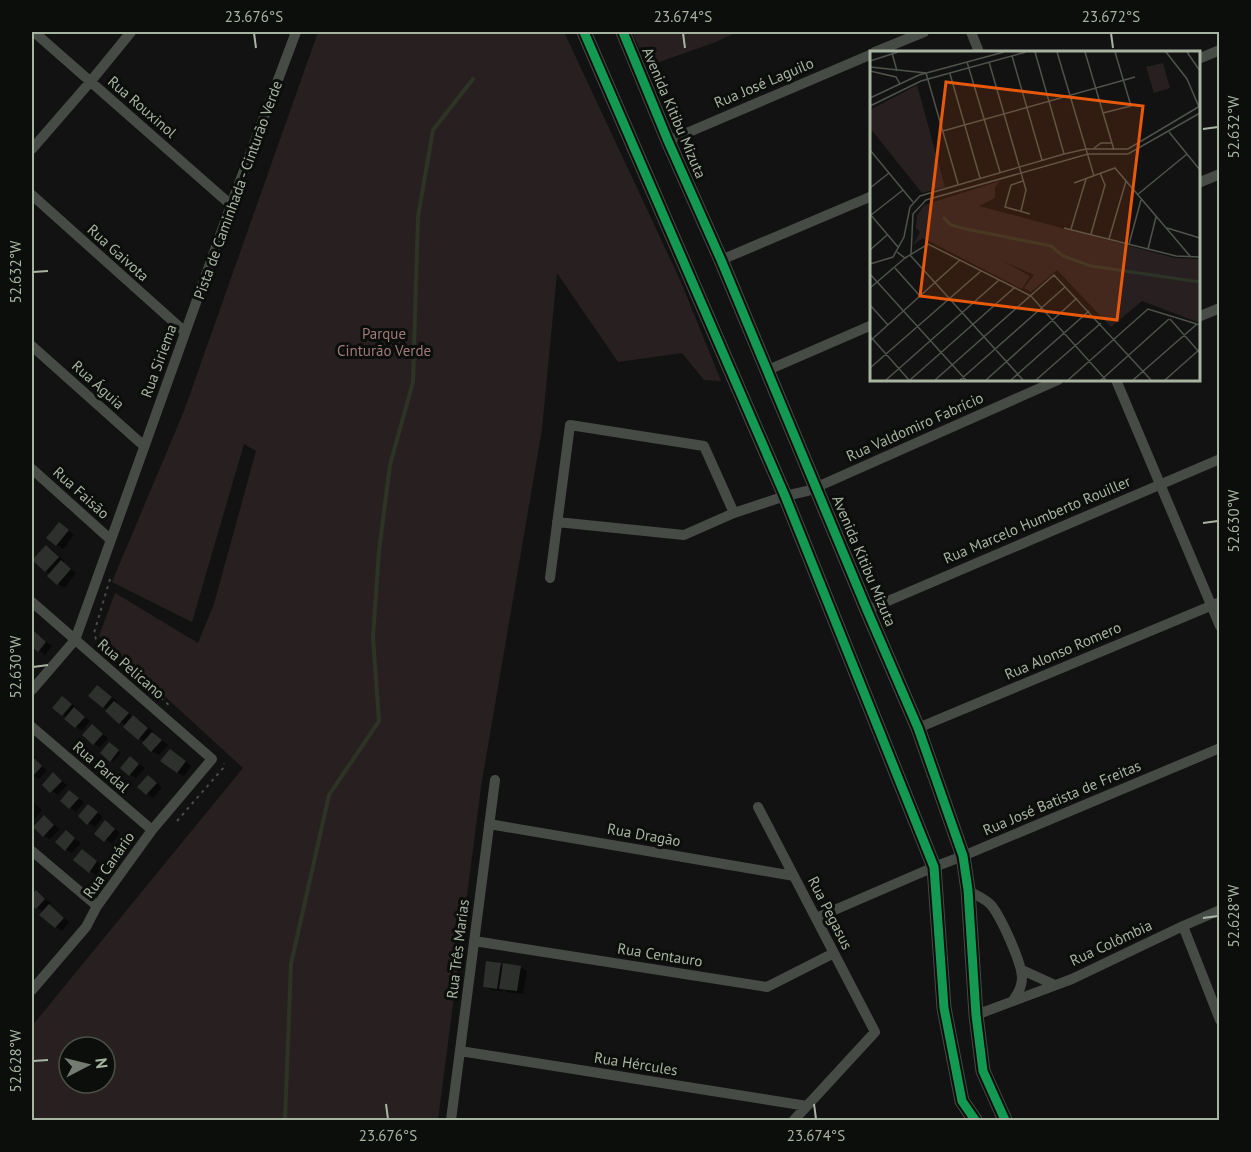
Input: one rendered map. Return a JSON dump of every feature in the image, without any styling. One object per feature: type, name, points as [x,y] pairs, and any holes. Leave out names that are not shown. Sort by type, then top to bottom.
[{"type":"street","name":"Rua Rouxinol","points":[[34,32],[231,205]]},
{"type":"street","points":[[32,149],[131,32]]},
{"type":"street","name":"Rua Siriema","points":[[32,690],[75,640],[231,205],[296,32]]},
{"type":"street","points":[[584,32],[785,496],[934,867],[944,1008],[962,1101],[975,1120]]},
{"type":"street","name":"Avenida Kitibu Mizuta","points":[[623,32],[918,728],[963,856],[968,890],[976,1015],[983,1071],[1005,1120]]},
{"type":"street","name":"Rua José Laguilo","points":[[878,51],[924,32]]},
{"type":"street","points":[[971,32],[980,51]]},
{"type":"street","points":[[1200,57],[1220,50]]},
{"type":"street","name":"Rua José Laguilo","points":[[668,141],[870,54]]},
{"type":"street","points":[[1200,182],[1220,174]]},
{"type":"street","name":"Rua Gaivota","points":[[32,195],[185,332]]},
{"type":"street","points":[[721,260],[870,197]]},
{"type":"street","points":[[1200,316],[1220,308]]},
{"type":"street","points":[[768,370],[870,326]]},
{"type":"street","name":"Rua Águia","points":[[32,346],[144,447]]},
{"type":"street","name":"Rua Valdomiro Fabrício","points":[[557,522],[684,535],[734,513],[817,487],[1056,381]]},
{"type":"street","points":[[1116,381],[1215,604],[1220,626]]},
{"type":"street","points":[[549,578],[570,425],[704,446],[734,513]]},
{"type":"street","name":"Rua Marcelo Humberto Rouiller","points":[[867,610],[1220,459]]},
{"type":"street","name":"Rua Faisão","points":[[32,469],[111,540]]},
{"type":"street","name":"Rua Pelicano","points":[[32,602],[218,760]]},
{"type":"street","name":"Rua Alonso Romero","points":[[918,728],[1215,604]]},
{"type":"street","name":"Rua Pardal","points":[[32,727],[152,830]]},
{"type":"street","name":"Rua José Batista de Freitas","points":[[816,918],[1220,748]]},
{"type":"street","name":"Rua Canário","points":[[32,988],[86,927],[97,906],[152,830],[218,760]]},
{"type":"street","name":"Rua Três Marias","points":[[451,1120],[495,780]]},
{"type":"street","name":"Rua Pegasus","points":[[758,807],[875,1032],[807,1106]]},
{"type":"street","name":"Rua Dragão","points":[[489,824],[794,876]]},
{"type":"street","points":[[32,850],[97,906]]},
{"type":"street","points":[[968,890],[991,904],[1009,936],[1022,970],[1020,990],[1014,999]]},
{"type":"street","name":"Rua Colômbia","points":[[976,1015],[1072,979],[1220,910]]},
{"type":"street","points":[[1183,926],[1220,1020]]},
{"type":"street","name":"Rua Centauro","points":[[474,941],[767,987],[834,953]]},
{"type":"street","points":[[1022,970],[1054,985]]},
{"type":"street","name":"Rua Hércules","points":[[460,1051],[807,1106]]},
{"type":"street","points":[[794,1120],[807,1106]]},
{"type":"path","points":[[110,580],[94,633],[96,639],[176,711]]},
{"type":"path","points":[[171,827],[224,767],[218,760]]},
{"type":"green space","name":"Parque Cinturão Verde","points":[[318,32],[564,32],[681,282],[721,381],[704,380],[682,353],[618,362],[557,273],[542,429],[481,787],[438,1120],[32,1120],[32,1026],[243,768],[99,636],[115,593],[198,643],[214,604],[256,451],[244,444],[192,622],[112,582],[184,411]]},
{"type":"green space","points":[[632,32],[737,32],[716,42],[648,66]]},
{"type":"building","points":[[59,522],[69,530],[56,546],[46,538]]},
{"type":"building","points":[[46,545],[59,557],[45,572],[32,560]]},
{"type":"building","points":[[61,560],[71,569],[57,585],[47,576]]},
{"type":"building","points":[[34,631],[46,642],[38,652],[32,647]]},
{"type":"building","points":[[97,685],[112,697],[103,708],[88,696]]},
{"type":"building","points":[[62,696],[72,704],[62,716],[52,708]]},
{"type":"building","points":[[114,701],[129,713],[119,724],[105,711]]},
{"type":"building","points":[[74,707],[85,717],[75,728],[64,719]]},
{"type":"building","points":[[133,715],[148,728],[138,740],[123,727]]},
{"type":"building","points":[[92,724],[103,734],[93,745],[82,735]]},
{"type":"building","points":[[152,732],[162,740],[151,752],[142,743]]},
{"type":"building","points":[[109,742],[119,750],[110,762],[100,753]]},
{"type":"building","points":[[170,749],[186,761],[177,773],[160,761]]},
{"type":"building","points":[[130,756],[139,764],[129,776],[120,768]]},
{"type":"building","points":[[33,757],[42,766],[32,777],[32,759]]},
{"type":"building","points":[[53,772],[62,781],[50,793],[42,785]]},
{"type":"building","points":[[148,775],[157,783],[146,795],[137,787]]},
{"type":"building","points":[[69,790],[79,798],[69,809],[60,801]]},
{"type":"building","points":[[88,804],[98,812],[87,825],[78,816]]},
{"type":"building","points":[[44,815],[54,825],[43,837],[33,827]]},
{"type":"building","points":[[105,820],[115,829],[104,842],[94,834]]},
{"type":"building","points":[[66,830],[75,838],[65,851],[55,842]]},
{"type":"building","points":[[82,849],[97,861],[89,873],[73,860]]},
{"type":"building","points":[[36,890],[45,899],[36,909],[32,906],[32,894]]},
{"type":"building","points":[[49,904],[64,918],[55,928],[39,915]]},
{"type":"building","points":[[486,961],[501,963],[497,989],[483,987]]},
{"type":"building","points":[[503,963],[521,966],[517,991],[499,989]]},
{"type":"waterway","points":[[285,1120],[291,964],[329,795],[379,721],[373,637],[379,551],[390,465],[413,382],[418,217],[433,130],[473,79]]},
{"type":"cycle path","points":[[584,32],[785,496],[934,867],[944,1008],[962,1101],[975,1120]]},
{"type":"cycle path","points":[[623,32],[918,728],[963,856],[968,890],[976,1015],[983,1071],[1005,1120]]}]
